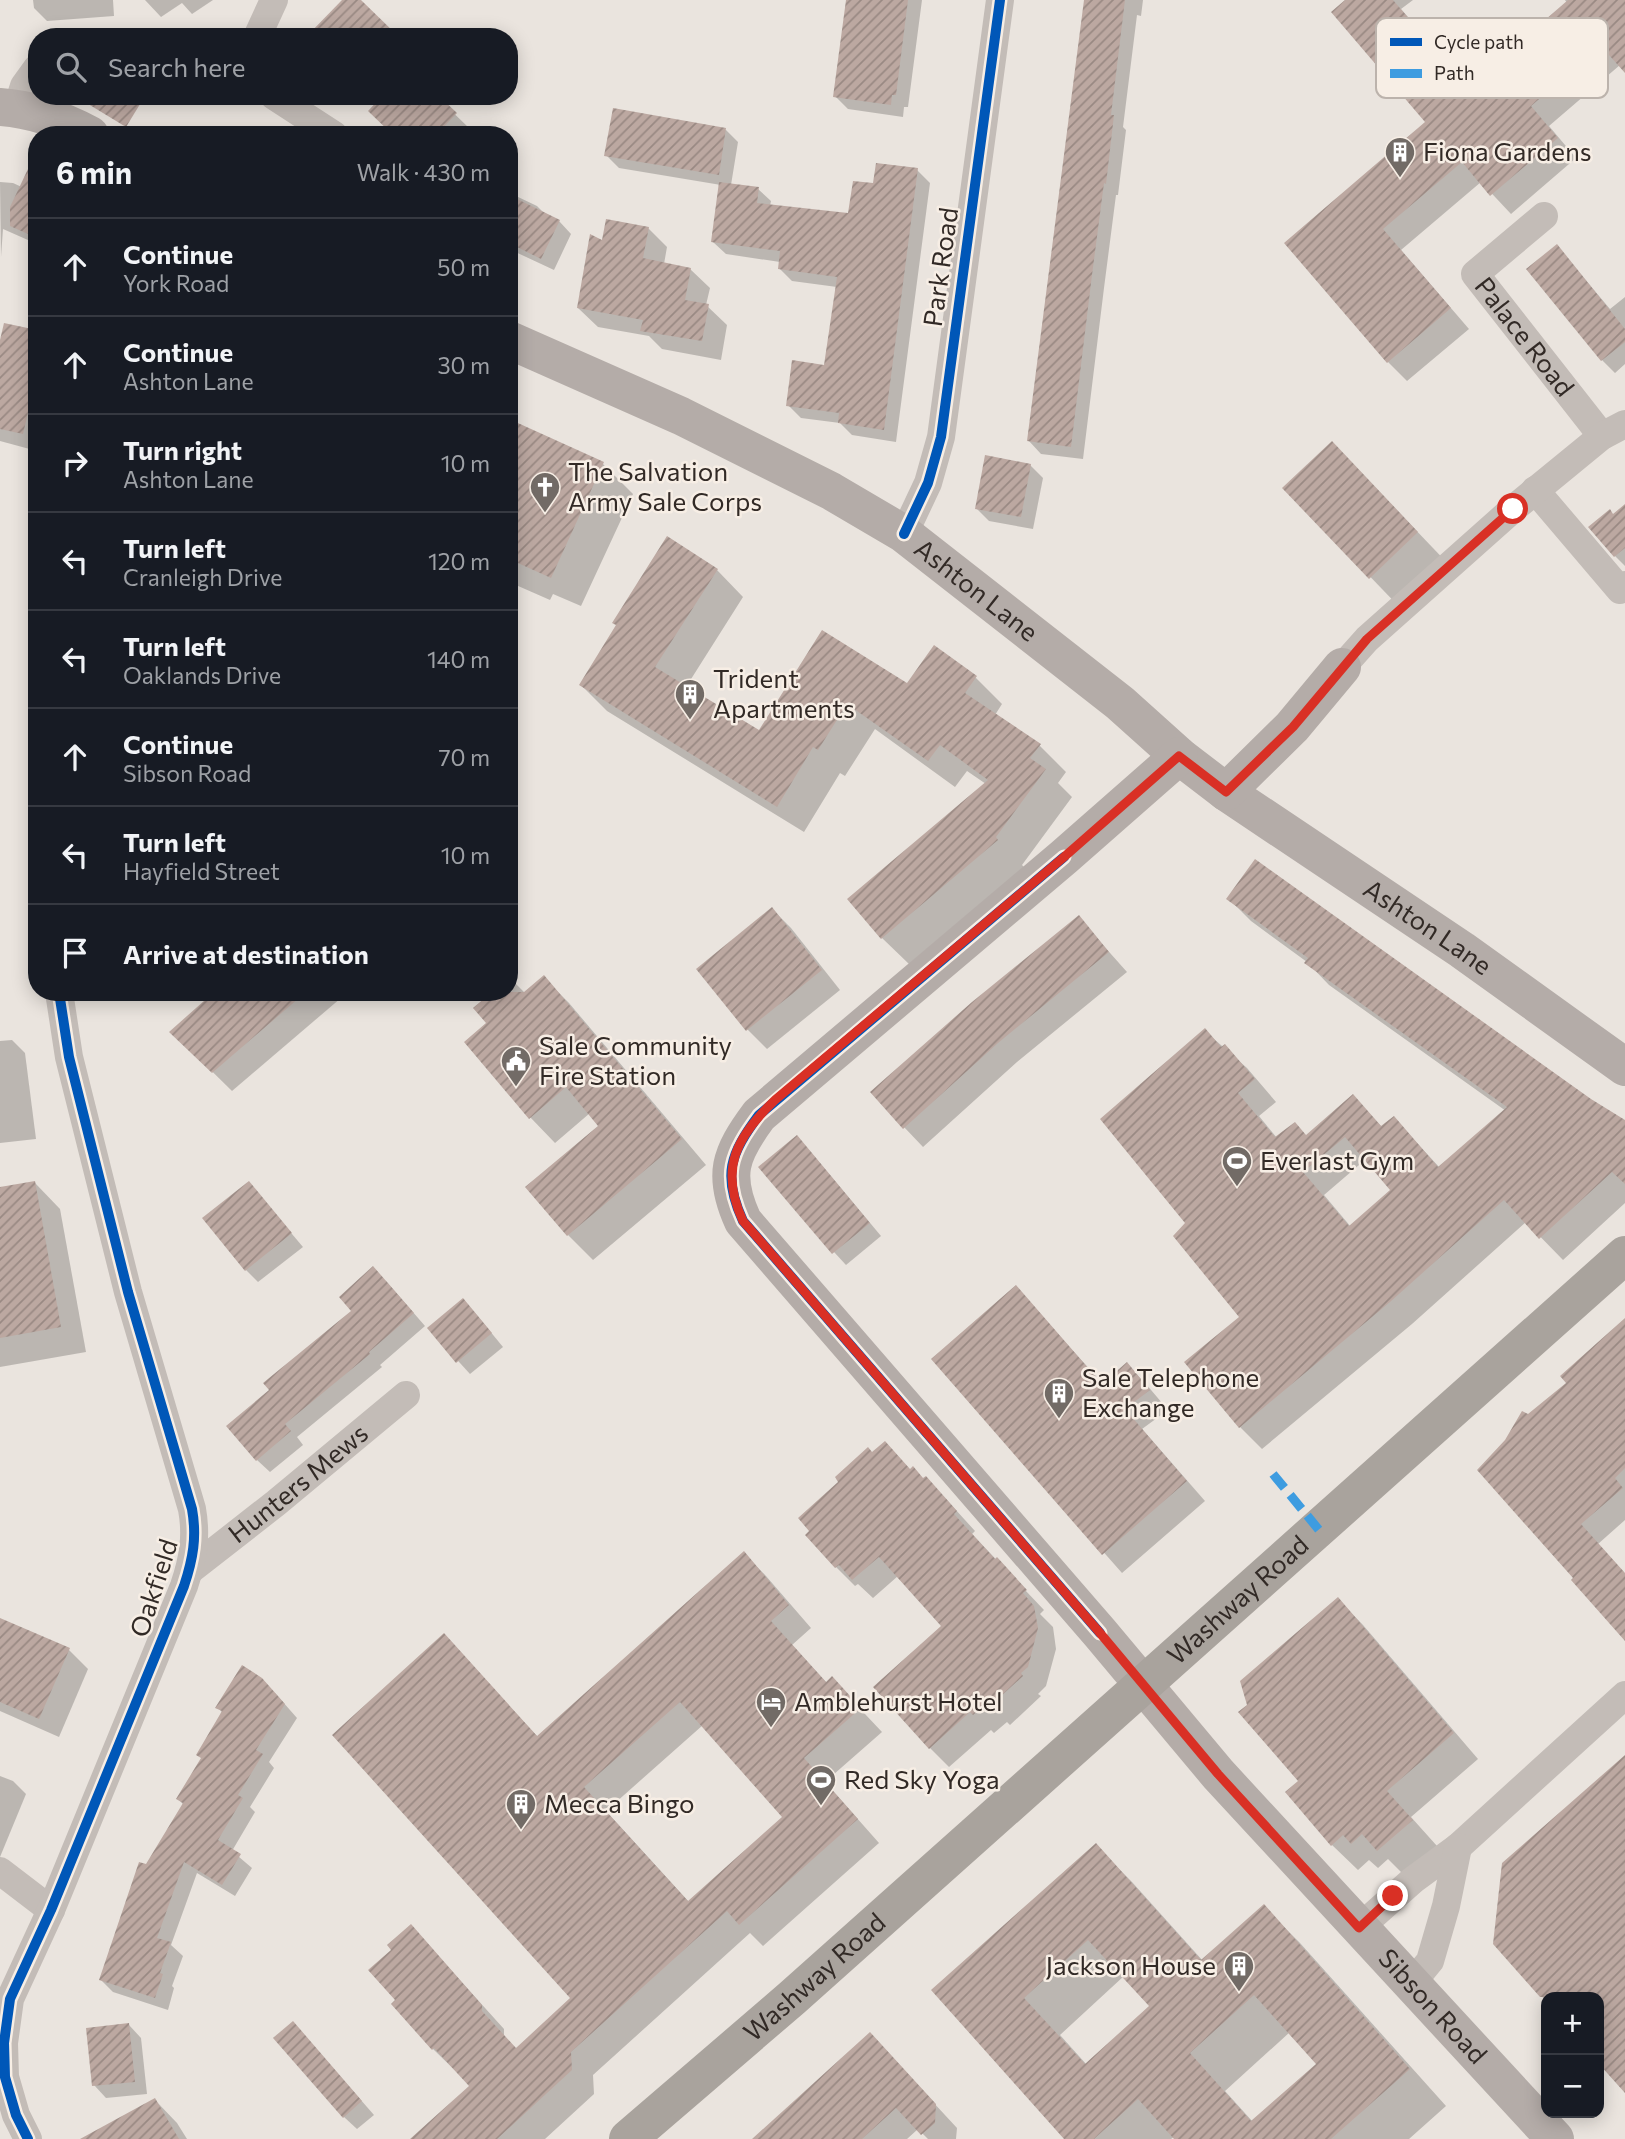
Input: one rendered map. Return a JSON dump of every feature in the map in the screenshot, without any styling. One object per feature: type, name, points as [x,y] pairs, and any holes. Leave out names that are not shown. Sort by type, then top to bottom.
[{"type":"highway","name":"Washway Road","points":[[628,2139],[792,1998],[1625,1255]]},
{"type":"main road","points":[[8,107],[51,118],[69,126]]},
{"type":"main road","name":"Ashton Lane","points":[[518,344],[681,416],[831,491],[904,534],[1120,703],[1179,756],[1226,792],[1462,950],[1625,1067]]},
{"type":"main road","points":[[1226,792],[1293,727],[1342,667]]},
{"type":"main road","name":"Sibson Road","points":[[1179,756],[759,1115],[734,1154],[734,1202],[743,1221],[1218,1774],[1555,2139]]},
{"type":"street","points":[[261,28],[274,0]]},
{"type":"street","name":"Park Road","points":[[904,534],[928,484],[941,437],[1000,0]]},
{"type":"street","points":[[8,107],[28,80]]},
{"type":"street","points":[[288,105],[320,126]]},
{"type":"street","name":"Palace Road","points":[[1544,216],[1475,274],[1614,430]]},
{"type":"street","points":[[1342,667],[1367,639],[1535,490],[1614,430]]},
{"type":"street","points":[[1535,490],[1620,590],[1625,585]]},
{"type":"street","name":"Oakfield","points":[[28,2139],[16,2115],[3,2077],[10,1999],[51,1910],[189,1571],[195,1530],[192,1508],[128,1292],[69,1057],[60,1001]]},
{"type":"street","name":"Hunters Mews","points":[[189,1571],[406,1395]]},
{"type":"street","points":[[1359,1928],[1413,1880],[1458,1847],[1625,1695]]},
{"type":"street","points":[[1412,1983],[1430,1961],[1446,1906],[1458,1847]]},
{"type":"street","points":[[0,1871],[51,1910]]},
{"type":"building","points":[[342,0],[361,0],[390,28],[315,28]]},
{"type":"building","points":[[846,0],[908,0],[896,95],[892,95],[891,105],[833,97]]},
{"type":"building","points":[[1084,0],[1125,0],[1111,115],[1114,115],[1106,184],[1104,183],[1071,447],[1027,441]]},
{"type":"building","name":"Fiona Gardens","points":[[1345,0],[1393,0],[1409,18],[1376,18],[1376,65],[1331,12]]},
{"type":"building","name":"Fiona Gardens","points":[[1568,0],[1625,0],[1625,73],[1608,54],[1608,18],[1547,18]]},
{"type":"building","name":"Fiona Gardens","points":[[1404,98],[1540,98],[1531,106],[1558,138],[1490,196],[1462,162],[1383,229],[1451,308],[1387,363],[1284,243],[1425,122]]},
{"type":"building","points":[[90,105],[139,105],[124,126]]},
{"type":"building","points":[[374,105],[449,105],[457,113],[445,126],[384,126],[368,111]]},
{"type":"building","points":[[613,108],[726,128],[719,175],[604,156]]},
{"type":"building","points":[[876,163],[918,168],[884,430],[838,423],[839,413],[786,406],[792,360],[824,365],[837,277],[778,269],[780,251],[711,242],[719,182],[759,187],[757,203],[848,213],[853,181],[873,183]]},
{"type":"building","points":[[28,169],[28,234],[10,226],[10,207]]},
{"type":"building","points":[[518,199],[560,220],[541,259],[518,248]]},
{"type":"building","points":[[606,219],[649,227],[643,258],[691,268],[685,300],[709,304],[702,341],[640,331],[643,320],[577,308],[590,234],[602,240]]},
{"type":"building","points":[[1557,244],[1625,329],[1625,342],[1601,361],[1526,269]]},
{"type":"building","points":[[4,323],[28,328],[28,413],[23,434],[0,429],[0,340]]},
{"type":"building","name":"The Salvation Army Sale Corps","points":[[518,423],[604,462],[551,578],[518,563]]},
{"type":"building","points":[[1332,441],[1418,532],[1369,579],[1282,488]]},
{"type":"building","points":[[985,455],[1031,464],[1021,517],[975,509]]},
{"type":"building","points":[[1625,504],[1625,548],[1614,557],[1588,527],[1610,509],[1613,514]]},
{"type":"building","points":[[667,536],[718,569],[655,667],[759,730],[822,630],[907,683],[934,645],[977,676],[965,693],[1041,744],[1030,758],[1046,769],[996,837],[998,840],[881,939],[847,899],[988,780],[940,745],[928,761],[847,704],[818,750],[813,747],[777,807],[579,685],[616,625],[612,623]]},
{"type":"building","points":[[1255,859],[1591,1099],[1625,1120],[1625,1184],[1612,1172],[1539,1239],[1504,1200],[1390,1302],[1239,1428],[1184,1362],[1239,1317],[1173,1236],[1185,1223],[1100,1119],[1205,1028],[1221,1047],[1225,1044],[1255,1079],[1238,1093],[1275,1137],[1295,1122],[1306,1135],[1353,1094],[1381,1126],[1394,1116],[1438,1167],[1507,1107],[1304,963],[1308,958],[1226,899]],"holes":[[[1345,1137],[1390,1190],[1349,1226],[1303,1172]]]},
{"type":"building","points":[[772,907],[822,970],[746,1031],[696,969]]},
{"type":"building","points":[[1079,915],[1109,952],[998,1043],[903,1129],[870,1092],[972,1002]]},
{"type":"building","points":[[544,975],[682,1139],[567,1236],[525,1187],[598,1126],[566,1087],[529,1119],[464,1042],[486,1023],[473,1008],[481,1001],[518,1001],[518,992],[524,992]]},
{"type":"building","points":[[204,1001],[296,1001],[212,1073],[169,1032]]},
{"type":"building","points":[[797,1135],[870,1223],[832,1254],[758,1167]]},
{"type":"building","points":[[35,1181],[61,1327],[0,1338],[0,1187]]},
{"type":"building","points":[[249,1181],[292,1233],[245,1271],[202,1218]]},
{"type":"building","points":[[373,1266],[414,1313],[369,1352],[370,1354],[285,1424],[291,1431],[256,1461],[226,1426],[269,1390],[263,1383],[351,1311],[339,1297]]},
{"type":"building","name":"Sale Telephone Exchange","points":[[1016,1285],[1102,1384],[1127,1362],[1150,1390],[1125,1409],[1187,1481],[1102,1555],[931,1359]]},
{"type":"building","points":[[463,1298],[492,1333],[456,1363],[427,1328]]},
{"type":"building","points":[[1625,1318],[1625,1468],[1615,1478],[1623,1488],[1581,1524],[1625,1573],[1625,1641],[1477,1470],[1505,1440],[1522,1411],[1528,1414],[1566,1383],[1560,1376]]},
{"type":"building","points":[[885,1441],[910,1469],[913,1466],[923,1478],[926,1476],[957,1511],[954,1514],[1027,1590],[1023,1593],[1034,1606],[1038,1628],[1028,1667],[1021,1673],[1023,1676],[989,1707],[986,1704],[973,1715],[970,1712],[929,1749],[873,1687],[941,1626],[879,1557],[852,1580],[839,1565],[835,1568],[805,1535],[809,1531],[798,1518],[838,1482],[835,1477],[868,1447],[872,1452]]},
{"type":"building","points":[[744,1551],[789,1605],[771,1621],[826,1682],[832,1676],[861,1708],[804,1758],[858,1819],[739,1925],[727,1911],[571,2052],[572,2070],[497,2139],[410,2139],[469,2086],[391,2004],[395,2000],[368,1970],[391,1950],[387,1945],[411,1924],[516,2048],[570,1998],[332,1735],[444,1633],[537,1736]],"holes":[[[680,1702],[782,1817],[688,1901],[584,1787]]]},
{"type":"building","points":[[1338,1597],[1454,1733],[1387,1791],[1413,1820],[1377,1851],[1362,1834],[1351,1844],[1343,1835],[1331,1846],[1285,1792],[1298,1781],[1238,1712],[1247,1705],[1240,1681]]},
{"type":"building","points":[[0,1618],[70,1648],[39,1719],[0,1702]]},
{"type":"building","points":[[242,1665],[262,1678],[285,1704],[256,1750],[263,1754],[238,1795],[243,1798],[218,1840],[241,1854],[222,1885],[184,1862],[157,1938],[171,1942],[155,1998],[99,1980],[139,1862],[146,1864],[183,1803],[176,1799],[201,1758],[196,1755],[222,1711],[215,1708]]},
{"type":"building","points":[[1625,1755],[1625,2093],[1604,2070],[1604,1992],[1541,1992],[1540,1997],[1493,1944],[1502,1863]]},
{"type":"building","name":"Jackson House","points":[[1096,1843],[1201,1960],[1264,1904],[1410,2069],[1331,2139],[1174,2139],[1138,2099],[1094,2139],[1064,2139],[931,1990]],"holes":[[[1088,1940],[1149,2006],[1085,2064],[1024,1998]],[[1254,1995],[1316,2064],[1251,2121],[1190,2053]]]},
{"type":"building","points":[[293,2021],[362,2101],[343,2118],[273,2038]]},
{"type":"building","points":[[129,2023],[135,2082],[92,2086],[86,2028]]},
{"type":"building","points":[[870,2032],[936,2104],[935,2123],[921,2135],[896,2108],[862,2139],[752,2139]]},
{"type":"building","points":[[155,2098],[179,2139],[80,2139]]},
{"type":"marked path","points":[[1273,1474],[1319,1530]]},
{"type":"cycle path","points":[[904,534],[928,483],[941,437],[1000,0]]},
{"type":"cycle path","points":[[1064,857],[759,1115],[741,1142],[732,1165],[731,1178],[736,1205],[743,1221],[1100,1633]]},
{"type":"cycle path","points":[[28,2139],[16,2115],[5,2077],[4,2043],[10,1999],[51,1910],[184,1586],[194,1539],[192,1509],[128,1292],[69,1057],[60,1001]]},
{"type":"place","name":"Fiona Gardens","points":[[1400,179]]},
{"type":"place","name":"The Salvation Army Sale Corps","points":[[545,514]]},
{"type":"place","name":"Trident Apartments","points":[[690,721]]},
{"type":"place","name":"Sale Community Fire Station","points":[[516,1088]]},
{"type":"place","name":"Everlast Gym","points":[[1237,1188]]},
{"type":"place","name":"Sale Telephone Exchange","points":[[1059,1420]]},
{"type":"place","name":"Amblehurst Hotel","points":[[771,1729]]},
{"type":"place","name":"Red Sky Yoga","points":[[821,1807]]},
{"type":"place","name":"Mecca Bingo","points":[[521,1831]]},
{"type":"place","name":"Jackson House","points":[[1239,1993]]},
{"type":"route","points":[[1393,1896],[1359,1928],[1218,1774],[1100,1633],[743,1221],[734,1202],[732,1168],[734,1154],[744,1135],[775,1100],[848,1041],[1179,756],[1226,792],[1293,727],[1367,639],[1513,509]]}]
